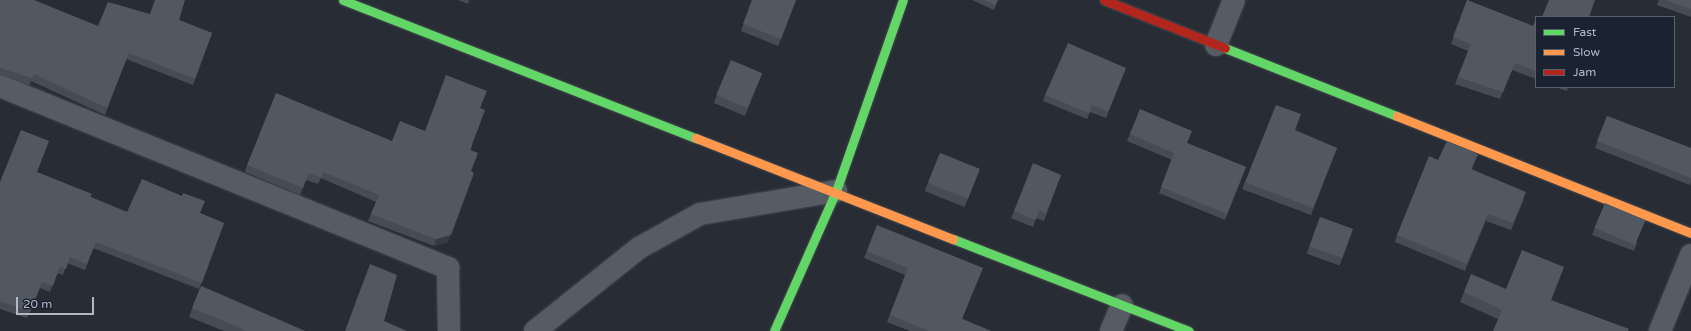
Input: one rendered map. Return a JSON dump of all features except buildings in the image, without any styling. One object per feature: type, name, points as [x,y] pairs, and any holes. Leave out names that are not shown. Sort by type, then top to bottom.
[{"type":"street","points":[[343,0],[836,190],[1189,331]]},
{"type":"street","points":[[774,331],[836,190],[903,0]]},
{"type":"street","points":[[1104,0],[1691,233]]},
{"type":"street","points":[[1216,45],[1234,0]]},
{"type":"street","points":[[0,86],[448,268],[450,331]]},
{"type":"street","points":[[535,331],[639,248],[700,214],[836,190]]},
{"type":"street","points":[[1660,331],[1691,255]]},
{"type":"street","points":[[1111,331],[1122,305]]},
{"type":"traffic: fast","points":[[343,0],[696,138]]},
{"type":"traffic: fast","points":[[774,331],[836,191],[903,0]]},
{"type":"traffic: fast","points":[[1225,48],[1397,116]]},
{"type":"traffic: fast","points":[[953,239],[1189,331]]},
{"type":"traffic: slow","points":[[1397,116],[1691,233]]},
{"type":"traffic: slow","points":[[696,138],[953,239]]},
{"type":"traffic: jam","points":[[1104,0],[1225,48]]}]
